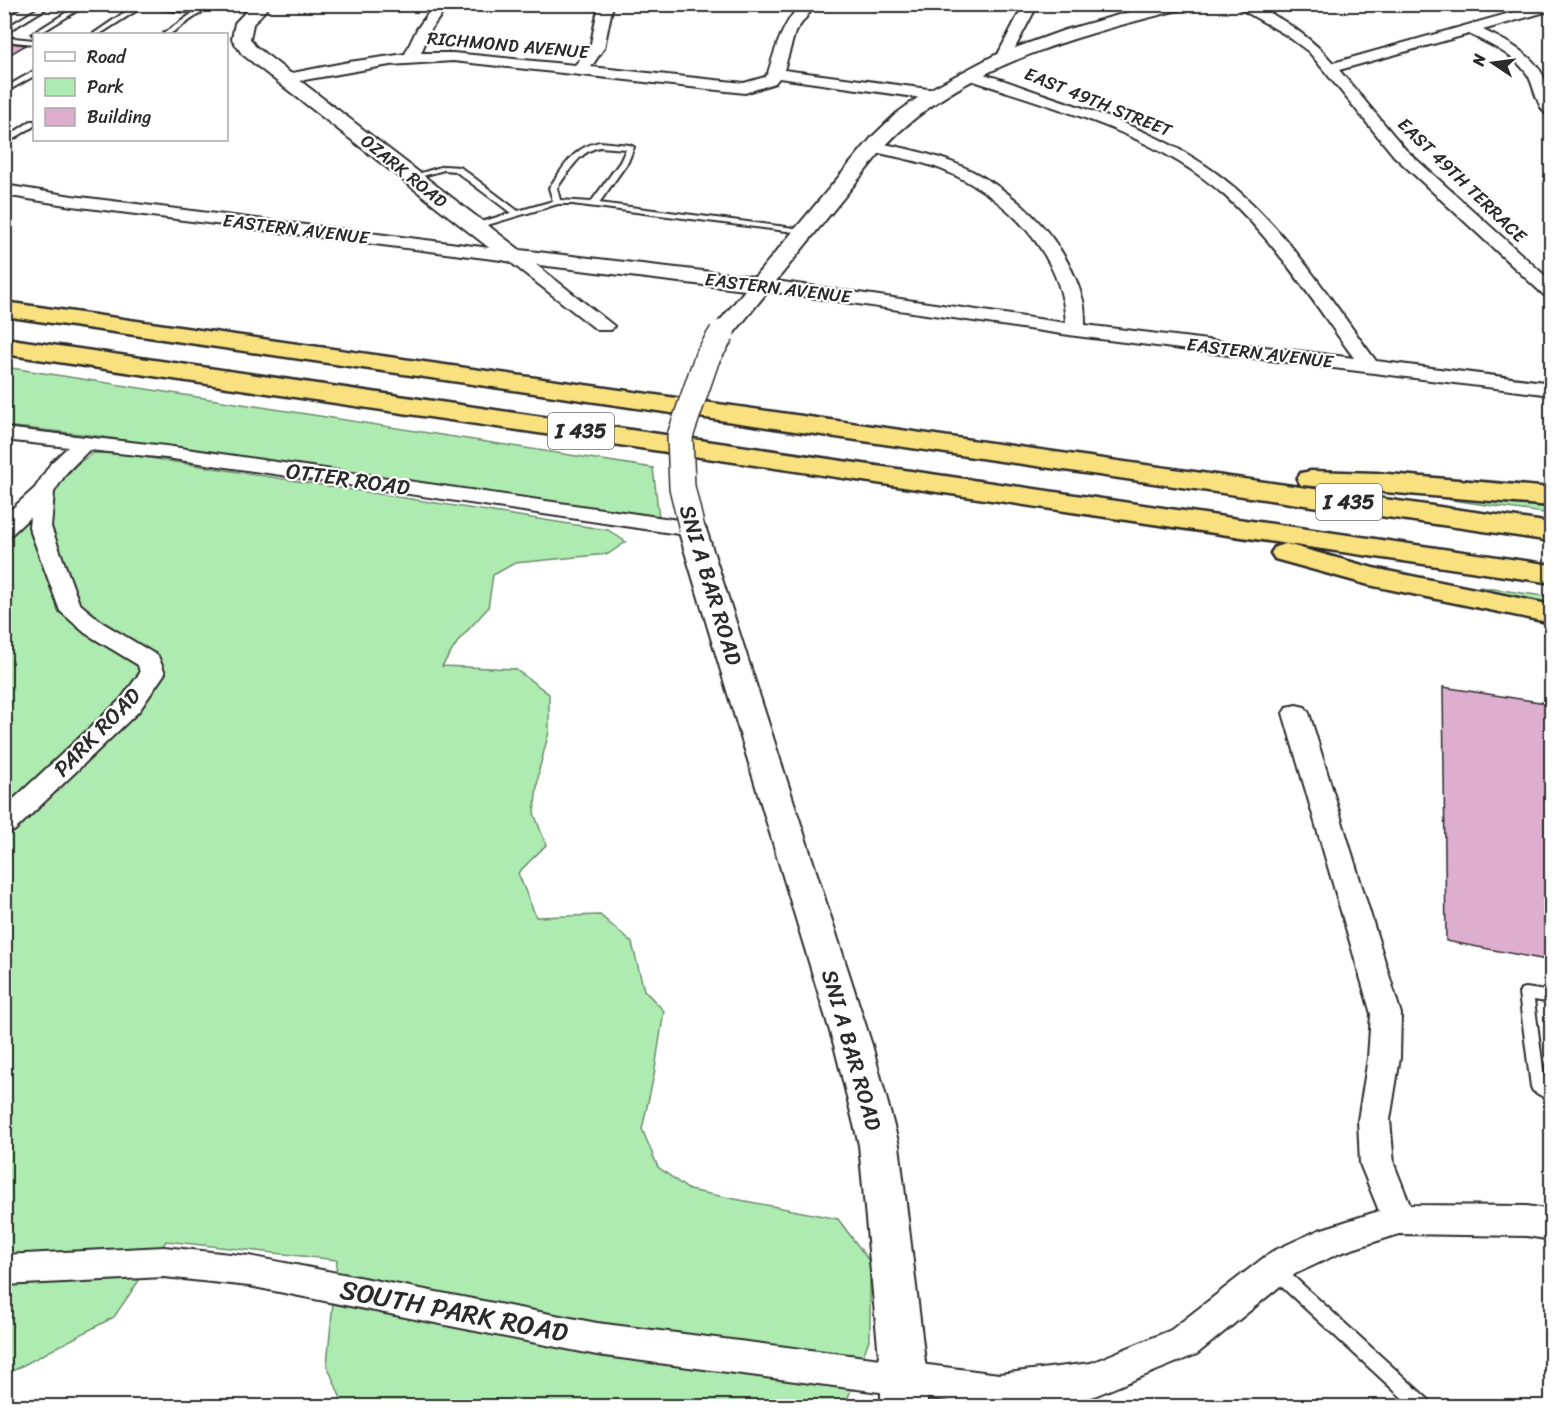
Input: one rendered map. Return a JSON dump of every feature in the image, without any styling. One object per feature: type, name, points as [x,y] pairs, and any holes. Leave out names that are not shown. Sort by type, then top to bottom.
[{"type":"highway","name":"I 435","points":[[4,309],[1551,531]]},
{"type":"highway","name":"I 435","points":[[4,346],[1551,574]]},
{"type":"highway","points":[[1146,473],[1376,481],[1551,497]]},
{"type":"highway","points":[[1157,516],[1369,576],[1551,615]]},
{"type":"street","name":"OZARK ROAD","points":[[263,4],[244,23],[241,39],[248,50],[604,326]]},
{"type":"street","points":[[412,56],[424,29],[442,4]]},
{"type":"street","points":[[579,70],[591,60],[600,46],[606,4]]},
{"type":"street","points":[[809,4],[797,16],[788,32],[775,73],[936,94]]},
{"type":"street","name":"EAST 49TH STREET","points":[[1002,60],[1031,4]]},
{"type":"street","name":"SNI A BAR ROAD","points":[[904,1392],[879,1145],[856,1054],[692,529],[682,487],[680,436],[707,358],[722,333],[762,285],[801,231],[874,147],[903,118],[936,94],[1002,60],[1101,25],[1180,4]]},
{"type":"street","name":"EAST 49TH TERRACE","points":[[1239,4],[1292,32],[1314,49],[1400,153],[1551,292]]},
{"type":"street","points":[[1330,68],[1551,6]]},
{"type":"street","points":[[1470,29],[1511,49],[1522,58],[1536,75],[1551,111]]},
{"type":"street","name":"RICHMOND AVENUE","points":[[287,78],[378,60],[412,56],[453,57],[728,86],[755,86],[770,80],[775,73]]},
{"type":"street","name":"EAST 49TH STREET","points":[[970,75],[1131,133],[1170,151],[1204,171],[1250,212],[1305,279],[1370,366]]},
{"type":"street","points":[[874,147],[916,155],[950,167],[979,181],[1010,204],[1040,234],[1060,263],[1072,294],[1076,330]]},
{"type":"street","name":"EASTERN AVENUE","points":[[4,190],[59,200],[762,285],[1076,330],[1551,389]]},
{"type":"street","name":"OTTER ROAD","points":[[4,434],[189,455],[692,529]]},
{"type":"street","points":[[4,529],[43,492],[59,468],[84,442]]},
{"type":"street","name":"PARK ROAD","points":[[4,824],[130,705],[153,673],[149,661],[94,628],[68,606],[40,527],[43,492]]},
{"type":"street","points":[[1296,713],[1386,1014],[1384,1058],[1374,1120],[1377,1164],[1399,1219]]},
{"type":"street","name":"SOUTH PARK ROAD","points":[[4,1270],[164,1262],[249,1271],[597,1339],[904,1392],[999,1391],[1092,1380],[1184,1342],[1283,1263],[1331,1241],[1399,1219],[1527,1221],[1551,1225]]},
{"type":"lane","points":[[4,32],[50,4]]},
{"type":"lane","points":[[38,33],[85,4]]},
{"type":"lane","points":[[98,33],[141,5],[199,12],[168,33]]},
{"type":"lane","points":[[25,41],[33,36]]},
{"type":"lane","points":[[4,39],[33,42]]},
{"type":"lane","points":[[4,91],[33,74]]},
{"type":"lane","points":[[4,143],[33,124]]},
{"type":"lane","points":[[557,202],[554,188],[579,152],[592,144],[630,147],[624,162],[594,204]]},
{"type":"lane","points":[[412,177],[444,168],[457,169],[517,214]]},
{"type":"lane","points":[[474,226],[557,202],[594,204],[801,231]]},
{"type":"lane","points":[[1551,998],[1526,993],[1538,1087],[1551,1096]]},
{"type":"lane","points":[[1275,1269],[1423,1407]]},
{"type":"green space","points":[[5,367],[653,468],[659,518],[89,435],[5,426]]},
{"type":"green space","points":[[93,453],[124,454],[608,530],[626,542],[608,554],[515,563],[493,575],[488,608],[459,640],[442,666],[515,669],[549,694],[549,732],[539,770],[534,813],[546,845],[518,873],[536,917],[600,915],[632,943],[644,990],[664,1011],[654,1075],[642,1129],[658,1167],[689,1190],[838,1219],[870,1262],[870,1337],[845,1406],[344,1406],[327,1365],[337,1260],[166,1241],[114,1317],[5,1375],[4,513],[31,514],[76,465]]},
{"type":"green space","points":[[1451,497],[1551,508],[1551,514],[1450,500]]},
{"type":"green space","points":[[1480,587],[1551,597],[1551,608],[1480,594]]},
{"type":"building","points":[[4,4],[27,4],[4,18]]},
{"type":"building","points":[[4,42],[26,45],[4,58]]},
{"type":"building","points":[[1443,687],[1552,704],[1552,961],[1446,941]]}]
